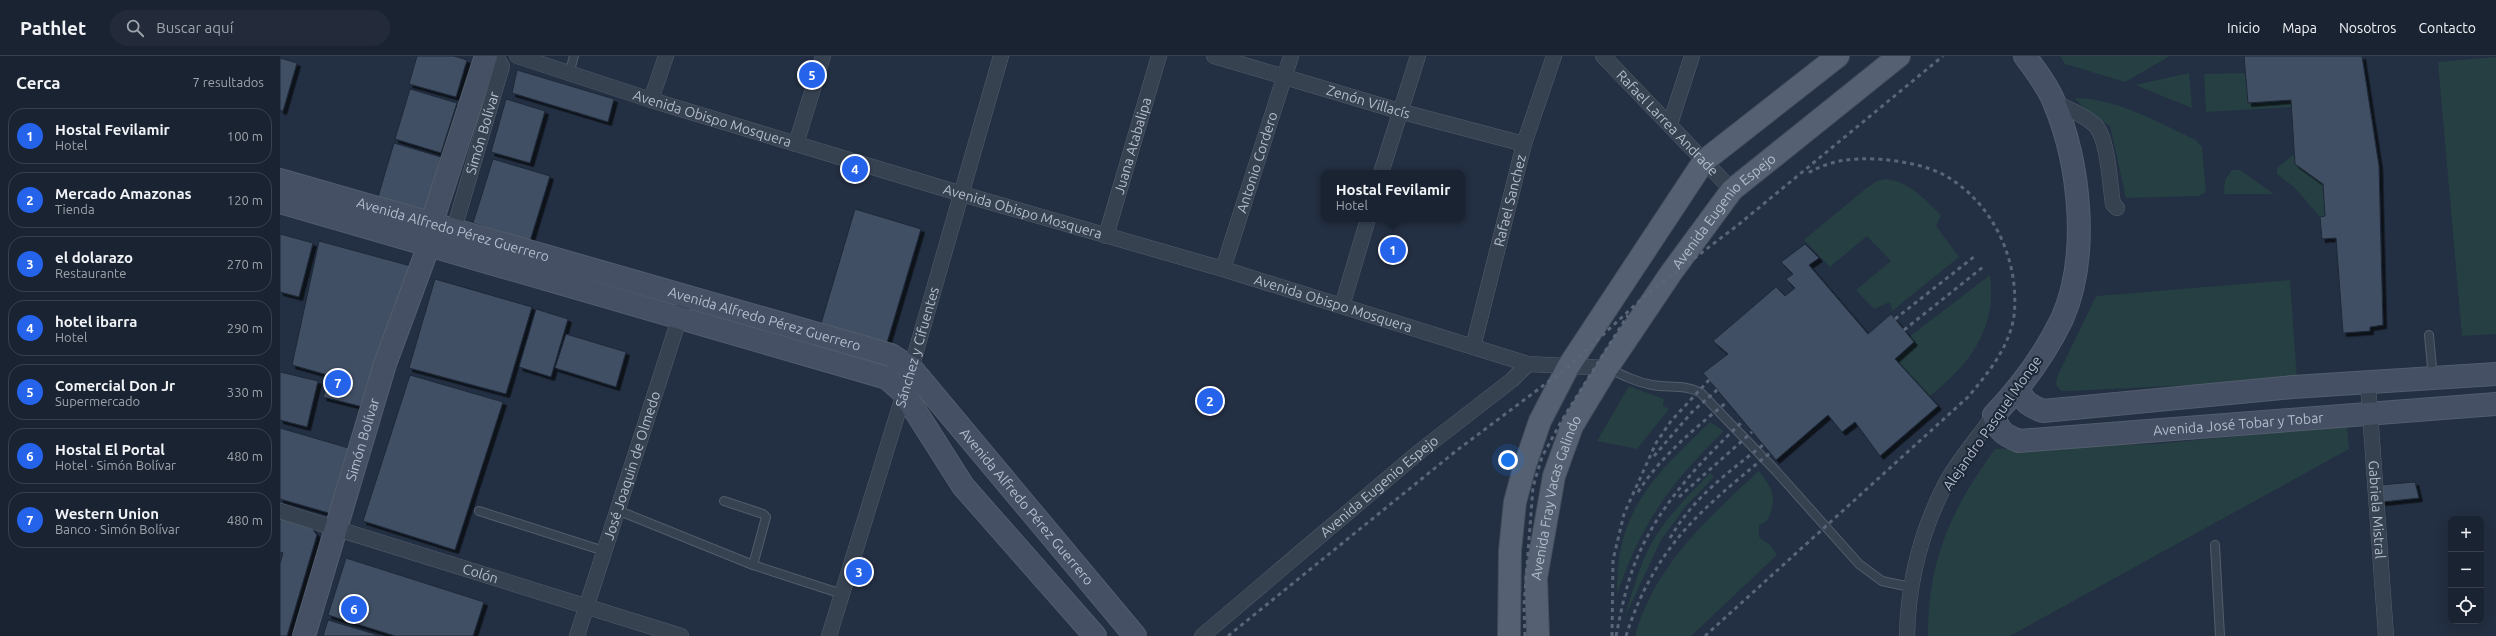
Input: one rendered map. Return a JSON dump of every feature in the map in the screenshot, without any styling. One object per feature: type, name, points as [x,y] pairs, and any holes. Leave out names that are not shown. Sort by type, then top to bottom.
[{"type":"main road","points":[[1509,636],[1510,551],[1515,502],[1525,465],[1540,421],[1568,367],[1704,161],[1838,56]]},
{"type":"main road","name":"Avenida Eugenio Espejo","points":[[1607,368],[1671,273],[1732,190],[1899,56]]},
{"type":"main road","name":"Avenida Fray Vacas Galindo","points":[[1538,636],[1536,578],[1554,476],[1572,426],[1607,368]]},
{"type":"street","name":"Simón Bolívar","points":[[304,636],[338,529],[385,364],[429,245],[432,222],[486,56]]},
{"type":"street","name":"Simón Bolívar","points":[[454,229],[502,66],[496,56]]},
{"type":"street","name":"Avenida Obispo Mosquera","points":[[518,56],[569,74],[796,144],[962,194],[1223,269],[1528,364]]},
{"type":"street","points":[[652,100],[666,56]]},
{"type":"street","points":[[796,144],[823,56]]},
{"type":"street","name":"Sánchez y Cifuentes","points":[[829,636],[904,393],[1001,56]]},
{"type":"street","name":"Juana Atabalipa","points":[[1106,236],[1159,56]]},
{"type":"street","name":"Zenón Villacís","points":[[1214,56],[1399,111],[1524,144]]},
{"type":"street","name":"Antonio Cordero","points":[[1223,269],[1291,56]]},
{"type":"street","points":[[1382,170],[1399,111],[1418,56]]},
{"type":"street","name":"Rafael Sanchez","points":[[1473,347],[1524,144],[1554,56]]},
{"type":"street","name":"Rafael Larrea Andrade","points":[[1603,56],[1732,190]]},
{"type":"street","points":[[1670,124],[1692,56]]},
{"type":"street","name":"Alejandro Pasquel Monge","points":[[1907,636],[1910,587],[1929,519],[1947,482],[1994,415],[2019,389],[2062,318],[2077,269],[2078,202],[2071,156],[2054,102],[2025,56]]},
{"type":"street","points":[[2054,102],[2084,117],[2096,126],[2102,138],[2113,204],[2118,208]]},
{"type":"street","name":"Avenida Alfredo Pérez Guerrero","points":[[280,180],[432,222],[890,355],[911,368],[1135,636]]},
{"type":"street","name":"Avenida Alfredo Pérez Guerrero","points":[[280,202],[887,378],[904,393],[963,486],[1094,636]]},
{"type":"street","points":[[1342,306],[1367,222]]},
{"type":"street","points":[[429,245],[454,229]]},
{"type":"street","name":"José Joaquin de Olmedo","points":[[577,636],[686,296]]},
{"type":"street","points":[[1528,364],[1607,368]]},
{"type":"street","name":"Avenida Eugenio Espejo","points":[[1202,636],[1419,452],[1512,380],[1528,364]]},
{"type":"street","points":[[2019,389],[2022,398],[2029,405],[2043,411],[2293,387],[2368,384],[2496,374]]},
{"type":"street","name":"Gabriela Mistral","points":[[2368,384],[2368,414],[2386,636]]},
{"type":"street","name":"Avenida José Tobar y Tobar","points":[[1994,415],[1997,427],[2004,435],[2019,441],[2496,404]]},
{"type":"street","name":"Colón","points":[[280,511],[681,636]]},
{"type":"lane","points":[[569,74],[574,56]]},
{"type":"lane","points":[[2429,335],[2433,378]]},
{"type":"lane","points":[[1607,368],[1632,380],[1653,385],[1692,388],[1701,393],[1776,471],[1858,564],[1882,581],[1910,587]]},
{"type":"lane","points":[[724,501],[763,514],[766,517],[754,564]]},
{"type":"lane","points":[[617,510],[754,564],[842,594]]},
{"type":"lane","points":[[479,511],[604,551]]},
{"type":"lane","points":[[2215,545],[2220,636]]},
{"type":"green space","points":[[2060,56],[2170,56],[2125,82],[2065,64]]},
{"type":"green space","points":[[2496,57],[2496,334],[2462,336],[2438,62]]},
{"type":"green space","points":[[2189,73],[2192,108],[2135,85]]},
{"type":"green space","points":[[2246,73],[2248,103],[2291,100],[2291,107],[2206,112],[2204,74]]},
{"type":"green space","points":[[2075,98],[2091,99],[2122,107],[2153,119],[2196,140],[2202,147],[2206,192],[2199,196],[2126,198],[2110,126],[2086,111]]},
{"type":"green space","points":[[2294,154],[2323,184],[2325,216],[2320,217],[2295,188],[2277,174],[2277,168]]},
{"type":"green space","points":[[2232,170],[2240,170],[2274,194],[2224,194],[2225,180]]},
{"type":"green space","points":[[1886,179],[1909,187],[1941,215],[1936,226],[1959,257],[1892,311],[1890,302],[1874,309],[1856,290],[1891,261],[1867,236],[1830,267],[1804,240],[1868,187],[1877,181]]},
{"type":"green space","points":[[1990,275],[1991,294],[1989,312],[1977,345],[1968,359],[1956,372],[1929,397],[1895,359],[1914,342],[1909,337]]},
{"type":"green space","points":[[2290,280],[2297,380],[2068,391],[2061,391],[2056,385],[2057,377],[2096,296]]},
{"type":"green space","points":[[1629,386],[1664,399],[1663,406],[1669,409],[1637,449],[1597,441]]},
{"type":"green space","points":[[1710,422],[1724,431],[1688,468],[1659,506],[1636,547],[1617,595],[1618,566],[1623,540],[1631,518],[1642,497],[1655,478]]},
{"type":"green space","points":[[2347,426],[2349,449],[2010,636],[1928,636],[1932,583],[1945,536],[1966,493],[1979,471],[1995,449],[2154,444]]},
{"type":"green space","points":[[1759,471],[1771,489],[1773,500],[1767,521],[1759,525],[1759,537],[1771,546],[1777,555],[1691,636],[1635,636],[1655,587],[1669,565],[1702,525]]},
{"type":"green space","points":[[1710,473],[1714,477],[1686,506],[1661,540],[1624,619],[1642,564],[1650,546],[1677,508]]},
{"type":"building","points":[[417,56],[454,56],[467,60],[456,97],[409,84]]},
{"type":"building","points":[[2244,56],[2362,56],[2379,166],[2383,325],[2370,327],[2370,331],[2343,333],[2336,238],[2322,239],[2320,217],[2325,216],[2323,184],[2295,164],[2291,100],[2248,103]]},
{"type":"building","points":[[280,58],[297,63],[283,111],[280,110]]},
{"type":"building","points":[[517,70],[614,99],[608,122],[512,93]]},
{"type":"building","points":[[410,89],[457,103],[441,153],[395,139]]},
{"type":"building","points":[[506,99],[545,111],[530,163],[491,152]]},
{"type":"building","points":[[394,143],[441,157],[425,211],[378,197]]},
{"type":"building","points":[[493,159],[550,176],[530,241],[473,223]]},
{"type":"building","points":[[855,209],[921,229],[886,346],[820,327]]},
{"type":"building","points":[[280,234],[313,243],[299,297],[280,292]]},
{"type":"building","points":[[319,241],[411,266],[367,408],[323,397],[331,376],[292,365]]},
{"type":"building","points":[[1805,244],[1819,258],[1809,265],[1868,334],[1891,314],[1914,342],[1895,359],[1938,406],[1880,456],[1855,422],[1842,432],[1828,415],[1776,460],[1703,373],[1728,354],[1713,341],[1776,287],[1785,296],[1795,288],[1786,279],[1793,274],[1781,262]]},
{"type":"building","points":[[435,279],[532,307],[506,394],[409,368]]},
{"type":"building","points":[[536,309],[568,319],[551,377],[519,367]]},
{"type":"building","points":[[566,334],[626,352],[616,387],[555,368]]},
{"type":"building","points":[[280,372],[318,381],[307,427],[280,420]]},
{"type":"building","points":[[410,375],[503,402],[455,550],[363,521]]},
{"type":"building","points":[[280,428],[352,449],[332,514],[280,499]]},
{"type":"building","points":[[2415,482],[2419,498],[2382,502],[2380,485]]},
{"type":"building","points":[[280,518],[311,527],[317,535],[287,636],[280,636],[280,564],[283,553],[280,552]]},
{"type":"building","points":[[346,558],[484,602],[473,636],[395,636],[328,615]]},
{"type":"building","points":[[328,620],[381,636],[323,636]]},
{"type":"railway","points":[[1228,636],[1456,451],[1568,367],[1646,295],[1738,225],[1943,56]]},
{"type":"railway","points":[[1705,636],[1968,397],[1997,360],[2008,339],[2014,316],[2015,296],[2013,275],[2008,255],[2000,236],[1990,218],[1978,202],[1963,188],[1946,176],[1913,164],[1878,159],[1841,161],[1815,169],[1806,174]]},
{"type":"railway","points":[[1895,319],[1975,256]]},
{"type":"railway","points":[[1904,330],[1983,267]]},
{"type":"railway","points":[[1525,636],[1524,606],[1533,487],[1542,457],[1562,420],[1628,315]]},
{"type":"railway","points":[[1612,636],[1613,560],[1624,514],[1656,443],[1671,421],[1709,380]]},
{"type":"railway","points":[[1654,456],[1692,412],[1717,390]]},
{"type":"railway","points":[[1638,492],[1668,455],[1690,433],[1727,402]]},
{"type":"railway","points":[[1616,636],[1624,599],[1635,563],[1655,523],[1681,486],[1743,421]]},
{"type":"railway","points":[[1679,497],[1752,432]]},
{"type":"railway","points":[[1670,538],[1679,523],[1700,498],[1724,476],[1763,445]]},
{"type":"railway","points":[[1626,636],[1637,605],[1650,578],[1665,554],[1701,513],[1722,493],[1770,453]]},
{"type":"place","name":"Comercial Don Jr","points":[[812,75]]},
{"type":"place","name":"hotel ibarra","points":[[855,169]]},
{"type":"place","name":"Hostal Fevilamir","points":[[1393,250]]},
{"type":"place","name":"Western Union","points":[[338,383]]},
{"type":"place","name":"Mercado Amazonas","points":[[1210,401]]},
{"type":"place","name":"el dolarazo","points":[[859,572]]},
{"type":"place","name":"Hostal El Portal","points":[[354,609]]}]
